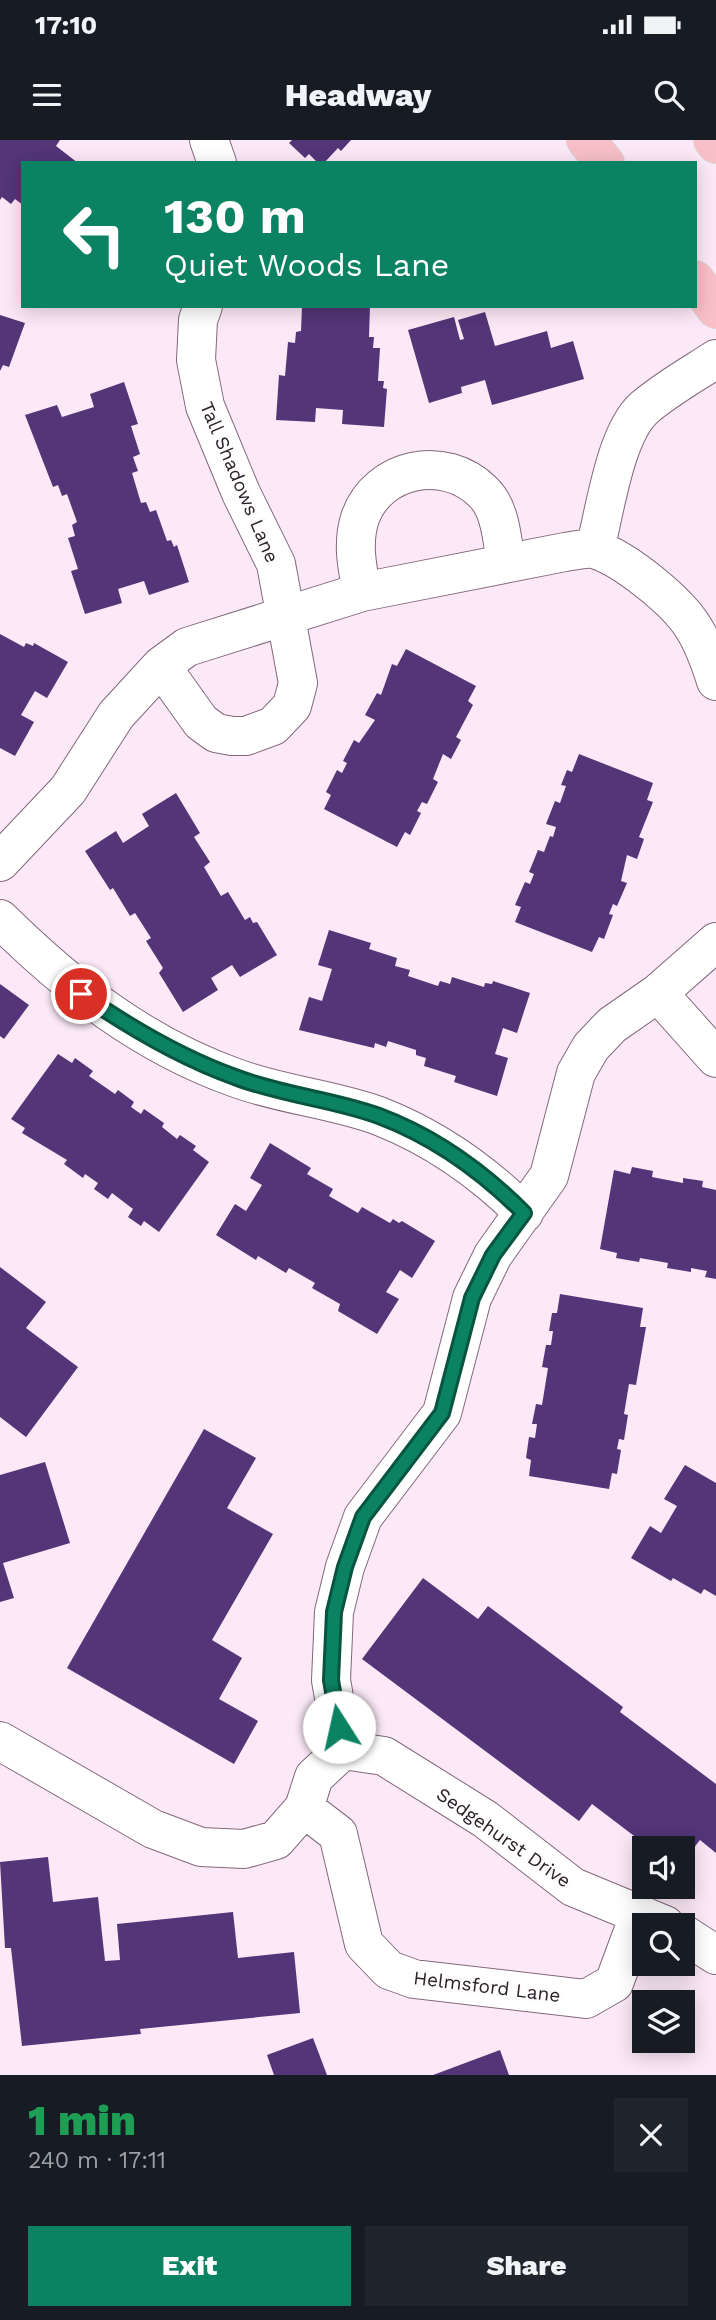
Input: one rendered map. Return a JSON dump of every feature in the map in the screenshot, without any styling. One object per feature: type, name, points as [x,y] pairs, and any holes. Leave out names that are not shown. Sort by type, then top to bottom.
[{"type":"main road","points":[[586,140],[603,161]]},
{"type":"main road","points":[[697,283],[716,309]]},
{"type":"street","points":[[209,140],[216,161]]},
{"type":"street","name":"Tall Shadows Lane","points":[[161,666],[184,702],[216,733],[246,736],[273,726],[292,706],[298,683],[276,564],[241,492],[205,406],[196,360],[198,320],[202,308]]},
{"type":"street","points":[[595,549],[623,444],[632,422],[644,408],[716,359]]},
{"type":"street","points":[[362,592],[355,555],[359,521],[366,503],[384,484],[405,473],[433,468],[458,475],[484,492],[500,526],[506,563]]},
{"type":"street","points":[[0,862],[68,790],[116,715],[161,666],[187,647],[362,592],[506,563],[595,549],[628,568],[669,600],[691,624],[713,659]]},
{"type":"street","points":[[0,919],[81,994],[134,1030],[236,1078],[378,1116],[438,1143],[494,1183],[524,1213]]},
{"type":"street","points":[[0,1741],[153,1829],[201,1847],[244,1849],[276,1840],[304,1808],[314,1777],[343,1750],[331,1680],[334,1612],[345,1567],[363,1517],[442,1413],[472,1298],[493,1255],[548,1176],[576,1073],[591,1047],[612,1025],[658,993],[716,942]]},
{"type":"street","points":[[658,993],[716,1058]]},
{"type":"street","name":"Sedgehurst Drive","points":[[343,1750],[384,1756],[485,1819],[573,1887],[637,1913]]},
{"type":"street","name":"Helmsford Lane","points":[[304,1808],[338,1834],[365,1944],[389,1970],[414,1979],[586,1999],[614,1983],[632,1953]]},
{"type":"street","points":[[695,1941],[716,1955]]},
{"type":"building","points":[[0,140],[60,140],[56,146],[75,161],[21,161],[21,204],[15,199],[11,204],[2,197],[0,200]]},
{"type":"building","points":[[292,140],[351,140],[341,151],[338,148],[326,161],[316,161],[309,154],[305,158],[289,143]]},
{"type":"building","points":[[302,308],[370,308],[369,337],[374,337],[373,348],[380,348],[378,381],[384,381],[383,388],[387,389],[384,427],[342,424],[343,410],[316,408],[315,422],[276,420],[279,375],[285,376],[288,342],[295,343],[296,332],[301,331]]},
{"type":"building","points":[[485,312],[495,346],[547,331],[551,348],[573,341],[584,379],[492,405],[485,380],[461,387],[462,393],[429,403],[408,330],[454,317],[460,340],[464,339],[458,320]]},
{"type":"building","points":[[0,315],[25,323],[9,367],[3,365],[0,371]]},
{"type":"building","points":[[124,382],[138,424],[131,426],[140,454],[133,457],[138,471],[132,473],[141,503],[146,502],[150,512],[156,510],[167,541],[171,540],[174,547],[177,545],[189,582],[149,595],[144,581],[118,589],[122,603],[85,614],[71,571],[78,569],[68,538],[75,536],[72,525],[77,522],[67,494],[62,496],[58,485],[53,487],[25,415],[57,405],[62,417],[94,407],[90,394]]},
{"type":"building","points":[[0,634],[24,647],[26,643],[33,646],[34,643],[68,662],[47,698],[35,691],[21,715],[34,722],[15,756],[0,748]]},
{"type":"building","points":[[406,649],[476,686],[468,701],[473,705],[456,737],[461,740],[451,759],[443,754],[433,779],[438,782],[427,804],[422,802],[417,811],[421,813],[410,835],[405,832],[397,847],[324,809],[331,795],[326,792],[337,770],[342,773],[347,763],[343,761],[354,740],[359,743],[375,720],[365,715],[377,693],[381,695],[392,664],[397,666]]},
{"type":"building","points":[[579,754],[653,783],[647,800],[653,802],[639,837],[644,839],[637,859],[627,855],[621,881],[627,883],[617,906],[613,904],[609,914],[613,915],[604,939],[599,937],[592,952],[515,922],[521,907],[515,905],[525,882],[530,884],[534,874],[529,872],[538,850],[544,852],[550,836],[553,837],[556,827],[546,824],[555,801],[560,803],[566,786],[561,785],[567,770],[572,772]]},
{"type":"building","points":[[176,793],[200,833],[194,837],[210,862],[204,867],[221,896],[228,892],[245,920],[250,917],[253,923],[257,922],[277,955],[240,977],[232,965],[211,978],[218,990],[183,1012],[159,973],[163,968],[146,941],[151,938],[135,913],[130,916],[113,888],[110,890],[85,851],[116,831],[123,843],[149,826],[142,814]]},
{"type":"building","points":[[329,930],[371,943],[369,949],[397,958],[395,966],[410,970],[408,976],[438,986],[440,981],[450,984],[452,977],[484,987],[485,983],[492,984],[493,981],[530,993],[517,1033],[503,1028],[495,1054],[508,1058],[497,1096],[454,1082],[456,1076],[424,1066],[426,1058],[416,1055],[416,1050],[388,1041],[386,1047],[375,1043],[374,1048],[299,1030],[309,997],[322,1001],[332,969],[318,965]]},
{"type":"building","points":[[0,984],[29,1005],[4,1039],[0,1036]]},
{"type":"building","points":[[58,1054],[72,1063],[75,1058],[93,1071],[89,1076],[115,1094],[118,1090],[134,1102],[131,1107],[141,1114],[144,1109],[164,1123],[162,1127],[177,1139],[180,1135],[196,1146],[193,1150],[209,1162],[159,1232],[144,1221],[141,1226],[128,1217],[133,1209],[112,1193],[108,1199],[94,1189],[98,1183],[85,1174],[83,1178],[64,1164],[67,1160],[22,1133],[25,1128],[11,1119]]},
{"type":"building","points":[[270,1143],[311,1168],[307,1174],[333,1189],[329,1196],[358,1213],[362,1207],[390,1223],[393,1219],[399,1223],[402,1221],[435,1241],[412,1278],[400,1270],[386,1292],[399,1299],[377,1334],[338,1311],[340,1304],[312,1288],[315,1283],[289,1268],[286,1273],[258,1256],[256,1260],[216,1235],[235,1204],[246,1211],[262,1185],[250,1178]]},
{"type":"building","points":[[632,1167],[653,1171],[652,1177],[683,1183],[683,1178],[703,1181],[702,1187],[716,1190],[716,1279],[705,1277],[707,1271],[691,1268],[691,1272],[667,1268],[668,1263],[640,1258],[639,1262],[616,1258],[617,1253],[600,1249],[614,1170],[630,1174]]},
{"type":"building","points":[[0,1267],[46,1302],[26,1328],[78,1367],[26,1437],[0,1417]]},
{"type":"building","points":[[560,1294],[643,1308],[640,1327],[646,1327],[636,1385],[629,1384],[624,1414],[628,1415],[624,1440],[619,1439],[617,1449],[621,1450],[617,1474],[612,1473],[609,1489],[529,1476],[531,1460],[526,1458],[529,1437],[535,1438],[537,1424],[532,1424],[536,1404],[542,1405],[548,1368],[542,1367],[546,1345],[551,1345],[553,1331],[549,1331],[552,1313],[557,1313]]},
{"type":"building","points":[[204,1429],[256,1458],[227,1508],[273,1534],[212,1640],[242,1658],[219,1699],[258,1721],[234,1764],[67,1668]]},
{"type":"building","points":[[45,1462],[70,1543],[3,1563],[14,1598],[0,1602],[0,1475]]},
{"type":"building","points":[[685,1465],[716,1483],[716,1596],[704,1589],[701,1594],[673,1578],[671,1581],[631,1558],[650,1526],[661,1533],[677,1506],[664,1499]]},
{"type":"building","points":[[423,1578],[478,1619],[488,1606],[623,1707],[620,1712],[716,1784],[716,1853],[700,1840],[695,1846],[695,1836],[634,1836],[592,1804],[579,1821],[362,1659]]},
{"type":"building","points":[[48,1857],[53,1902],[98,1897],[105,1961],[120,1960],[117,1924],[233,1912],[238,1958],[294,1952],[300,2013],[140,2029],[141,2034],[22,2046],[11,1948],[5,1948],[0,1862]]},
{"type":"building","points":[[313,2038],[327,2075],[274,2075],[267,2055]]},
{"type":"building","points":[[500,2050],[509,2075],[433,2075]]},
{"type":"route","points":[[81,994],[134,1030],[236,1078],[378,1116],[438,1143],[494,1183],[524,1213],[493,1255],[472,1298],[442,1413],[363,1517],[345,1567],[334,1612],[331,1680],[339,1727]]}]
